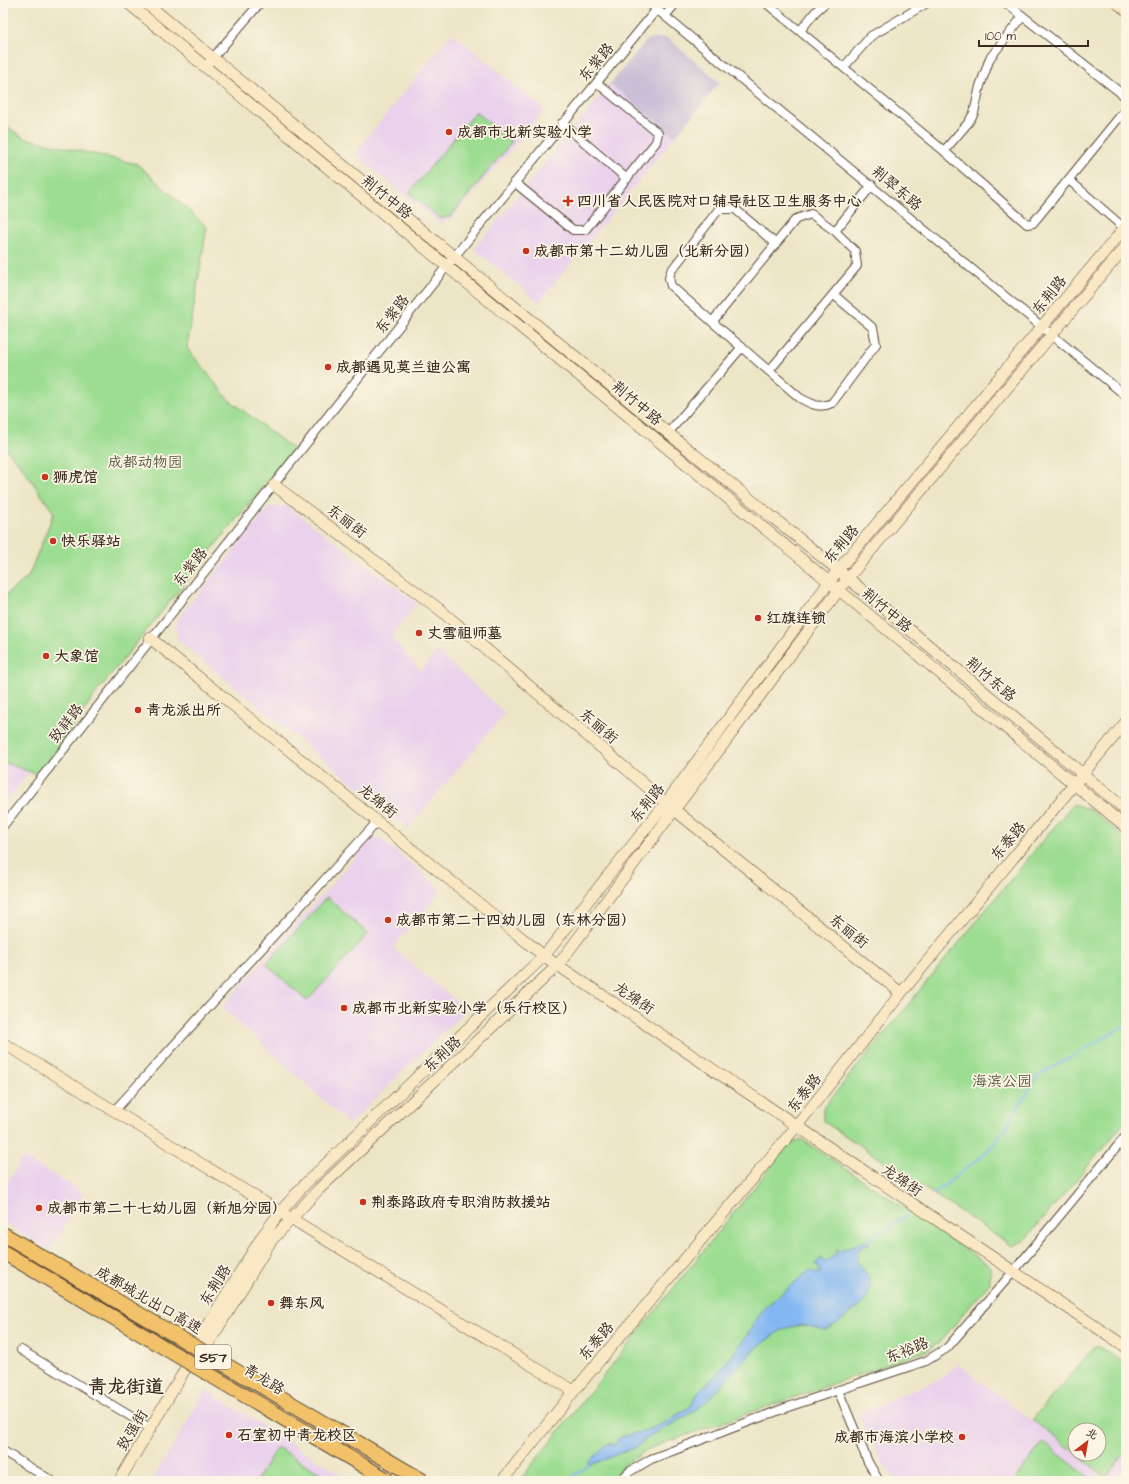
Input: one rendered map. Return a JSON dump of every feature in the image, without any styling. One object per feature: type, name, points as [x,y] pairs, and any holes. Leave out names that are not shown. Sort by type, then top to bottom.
[{"type":"highway","name":"成都城北出口高速","points":[[3,1234],[423,1481]]},
{"type":"highway","name":"S57","points":[[3,1252],[389,1481]]},
{"type":"street","name":"荆竹中路","points":[[128,3],[209,62],[451,261],[830,582],[1126,828]]},
{"type":"street","name":"荆竹中路","points":[[146,3],[209,62]]},
{"type":"street","points":[[209,62],[260,3]]},
{"type":"street","name":"荆翠东路","points":[[649,3],[872,185],[1042,328],[1052,334],[1126,396]]},
{"type":"street","points":[[665,16],[676,3]]},
{"type":"street","points":[[766,3],[944,151],[1027,224],[1033,223],[1126,109]]},
{"type":"street","points":[[800,31],[816,11],[825,3]]},
{"type":"street","points":[[844,67],[871,36],[927,3]]},
{"type":"street","points":[[1006,3],[1126,97]]},
{"type":"street","points":[[1117,3],[1126,10]]},
{"type":"street","name":"东紫路","points":[[150,638],[274,485],[514,182],[657,9]]},
{"type":"street","points":[[944,151],[968,123],[974,113],[980,86],[990,58],[1023,16]]},
{"type":"street","points":[[514,182],[573,230],[585,230],[656,142],[658,133],[597,83]]},
{"type":"street","points":[[562,123],[627,179]]},
{"type":"street","points":[[1069,180],[1125,227]]},
{"type":"street","points":[[835,231],[872,185]]},
{"type":"street","points":[[775,243],[735,209],[719,209],[671,271],[669,278],[671,286],[800,398],[810,404],[823,407],[832,403],[876,344],[873,328],[834,295]]},
{"type":"street","points":[[713,321],[796,218],[811,214],[835,231],[855,251],[857,266],[769,371]]},
{"type":"street","name":"东荆路","points":[[183,1373],[195,1356],[210,1341],[271,1242],[292,1218],[325,1183],[558,965],[838,570],[1125,227]]},
{"type":"street","name":"东荆路","points":[[195,1356],[202,1334],[259,1242],[281,1211],[305,1184],[544,956],[670,806],[848,578],[1126,246]]},
{"type":"street","name":"荆竹中路","points":[[451,261],[838,570]]},
{"type":"street","points":[[668,433],[742,347]]},
{"type":"street","name":"东丽街","points":[[274,485],[439,609],[670,806],[901,993]]},
{"type":"street","name":"荆竹东路","points":[[838,570],[1126,810]]},
{"type":"street","name":"龙绵街","points":[[150,638],[378,820],[544,956],[796,1127],[1126,1347]]},
{"type":"street","name":"致祥路","points":[[3,826],[150,638]]},
{"type":"street","name":"东泰路","points":[[502,1481],[574,1391],[796,1127],[901,993],[1126,722]]},
{"type":"street","points":[[115,1110],[378,820]]},
{"type":"street","points":[[3,1043],[281,1211],[574,1391]]},
{"type":"street","name":"东裕路","points":[[620,1481],[629,1472],[651,1459],[784,1408],[926,1360],[947,1348],[1014,1272],[1126,1138]]},
{"type":"street","name":"青龙路","points":[[3,1242],[406,1481]]},
{"type":"street","points":[[21,1350],[150,1428]]},
{"type":"street","name":"致强街","points":[[119,1481],[183,1373]]},
{"type":"street","points":[[838,1390],[868,1462],[879,1481]]},
{"type":"street","points":[[3,1451],[52,1481]]},
{"type":"shaded area","name":"成都市北新实验小学","points":[[452,33],[545,110],[452,218],[440,224],[354,154]]},
{"type":"shaded area","points":[[667,38],[720,82],[675,137],[610,84],[648,39]]},
{"type":"shaded area","points":[[610,84],[675,137],[539,302],[474,249]]},
{"type":"shaded area","points":[[287,506],[417,603],[391,637],[421,671],[437,651],[505,713],[408,828],[177,640],[177,620],[269,507]]},
{"type":"shaded area","points":[[3,762],[30,771],[3,805]]},
{"type":"shaded area","name":"成都市北新实验小学（乐行校区）","points":[[380,838],[435,884],[440,892],[393,948],[466,1010],[349,1124],[222,1007],[372,839]]},
{"type":"shaded area","name":"成都市第二十七幼儿园（新旭分园）","points":[[23,1157],[84,1193],[50,1250],[3,1222],[3,1190]]},
{"type":"shaded area","name":"成都市海滨小学校","points":[[958,1364],[1067,1447],[1067,1462],[1086,1462],[1106,1477],[1126,1451],[1126,1481],[896,1481],[882,1462],[858,1414],[942,1378]]},
{"type":"shaded area","name":"石室初中青龙校区","points":[[206,1390],[351,1481],[152,1481]]},
{"type":"green space","points":[[476,112],[512,142],[451,216],[441,219],[409,193]]},
{"type":"green space","name":"成都动物园","points":[[3,124],[24,138],[137,164],[207,227],[187,348],[228,399],[293,449],[96,693],[39,775],[3,762],[3,597],[28,577],[54,513],[24,470],[3,445]]},
{"type":"green space","name":"海滨公园","points":[[1073,804],[1091,810],[1126,839],[1126,1121],[1024,1241],[1012,1246],[823,1121],[823,1108]]},
{"type":"green space","points":[[327,897],[368,934],[307,1001],[266,964]]},
{"type":"green space","points":[[801,1139],[990,1266],[990,1283],[939,1343],[926,1351],[650,1448],[626,1464],[609,1481],[519,1481],[788,1145]]},
{"type":"green space","points":[[1096,1345],[1126,1364],[1126,1451],[1106,1477],[1086,1462],[1107,1462],[1107,1422],[1067,1422],[1067,1447],[1032,1420]]},
{"type":"green space","points":[[1043,1442],[1067,1460],[1067,1462],[1069,1462],[1094,1481],[1018,1481],[1015,1479]]},
{"type":"green space","points":[[277,1447],[333,1481],[256,1481]]},
{"type":"water","points":[[864,1241],[870,1243],[860,1248],[856,1261],[869,1278],[870,1289],[862,1303],[855,1310],[826,1330],[803,1325],[790,1327],[778,1332],[756,1348],[709,1399],[690,1414],[652,1435],[636,1447],[588,1466],[590,1461],[608,1443],[614,1445],[621,1437],[647,1430],[664,1423],[691,1406],[699,1391],[717,1374],[742,1342],[764,1308],[810,1270],[816,1273],[821,1272],[816,1264],[821,1258],[825,1262],[836,1254],[836,1250],[840,1251]]},
{"type":"waterway","points":[[934,1194],[986,1153],[1003,1132],[1038,1076],[1126,1025]]},
{"type":"waterway","points":[[864,1243],[907,1215]]},
{"type":"waterway","points":[[567,1481],[589,1465]]},
{"type":"place","name":"成都市北新实验小学","points":[[449,132]]},
{"type":"place","name":"四川省人民医院对口辅导社区卫生服务中心","points":[[568,201]]},
{"type":"place","name":"成都市第十二幼儿园（北新分园）","points":[[526,251]]},
{"type":"place","name":"成都遇见莫兰迪公寓","points":[[328,367]]},
{"type":"place","name":"狮虎馆","points":[[45,477]]},
{"type":"place","name":"快乐驿站","points":[[53,541]]},
{"type":"place","name":"红旗连锁","points":[[758,618]]},
{"type":"place","name":"丈雪祖师墓","points":[[419,633]]},
{"type":"place","name":"大象馆","points":[[46,656]]},
{"type":"place","name":"青龙派出所","points":[[138,710]]},
{"type":"place","name":"成都市第二十四幼儿园（东林分园）","points":[[388,920]]},
{"type":"place","name":"成都市北新实验小学（乐行校区）","points":[[344,1008]]},
{"type":"place","name":"荆泰路政府专职消防救援站","points":[[363,1202]]},
{"type":"place","name":"成都市第二十七幼儿园（新旭分园）","points":[[39,1208]]},
{"type":"place","name":"舞东风","points":[[271,1303]]},
{"type":"place","name":"石室初中青龙校区","points":[[229,1435]]},
{"type":"place","name":"成都市海滨小学校","points":[[962,1437]]},
{"type":"district","name":"青龙街道","points":[[126,1386]]}]
